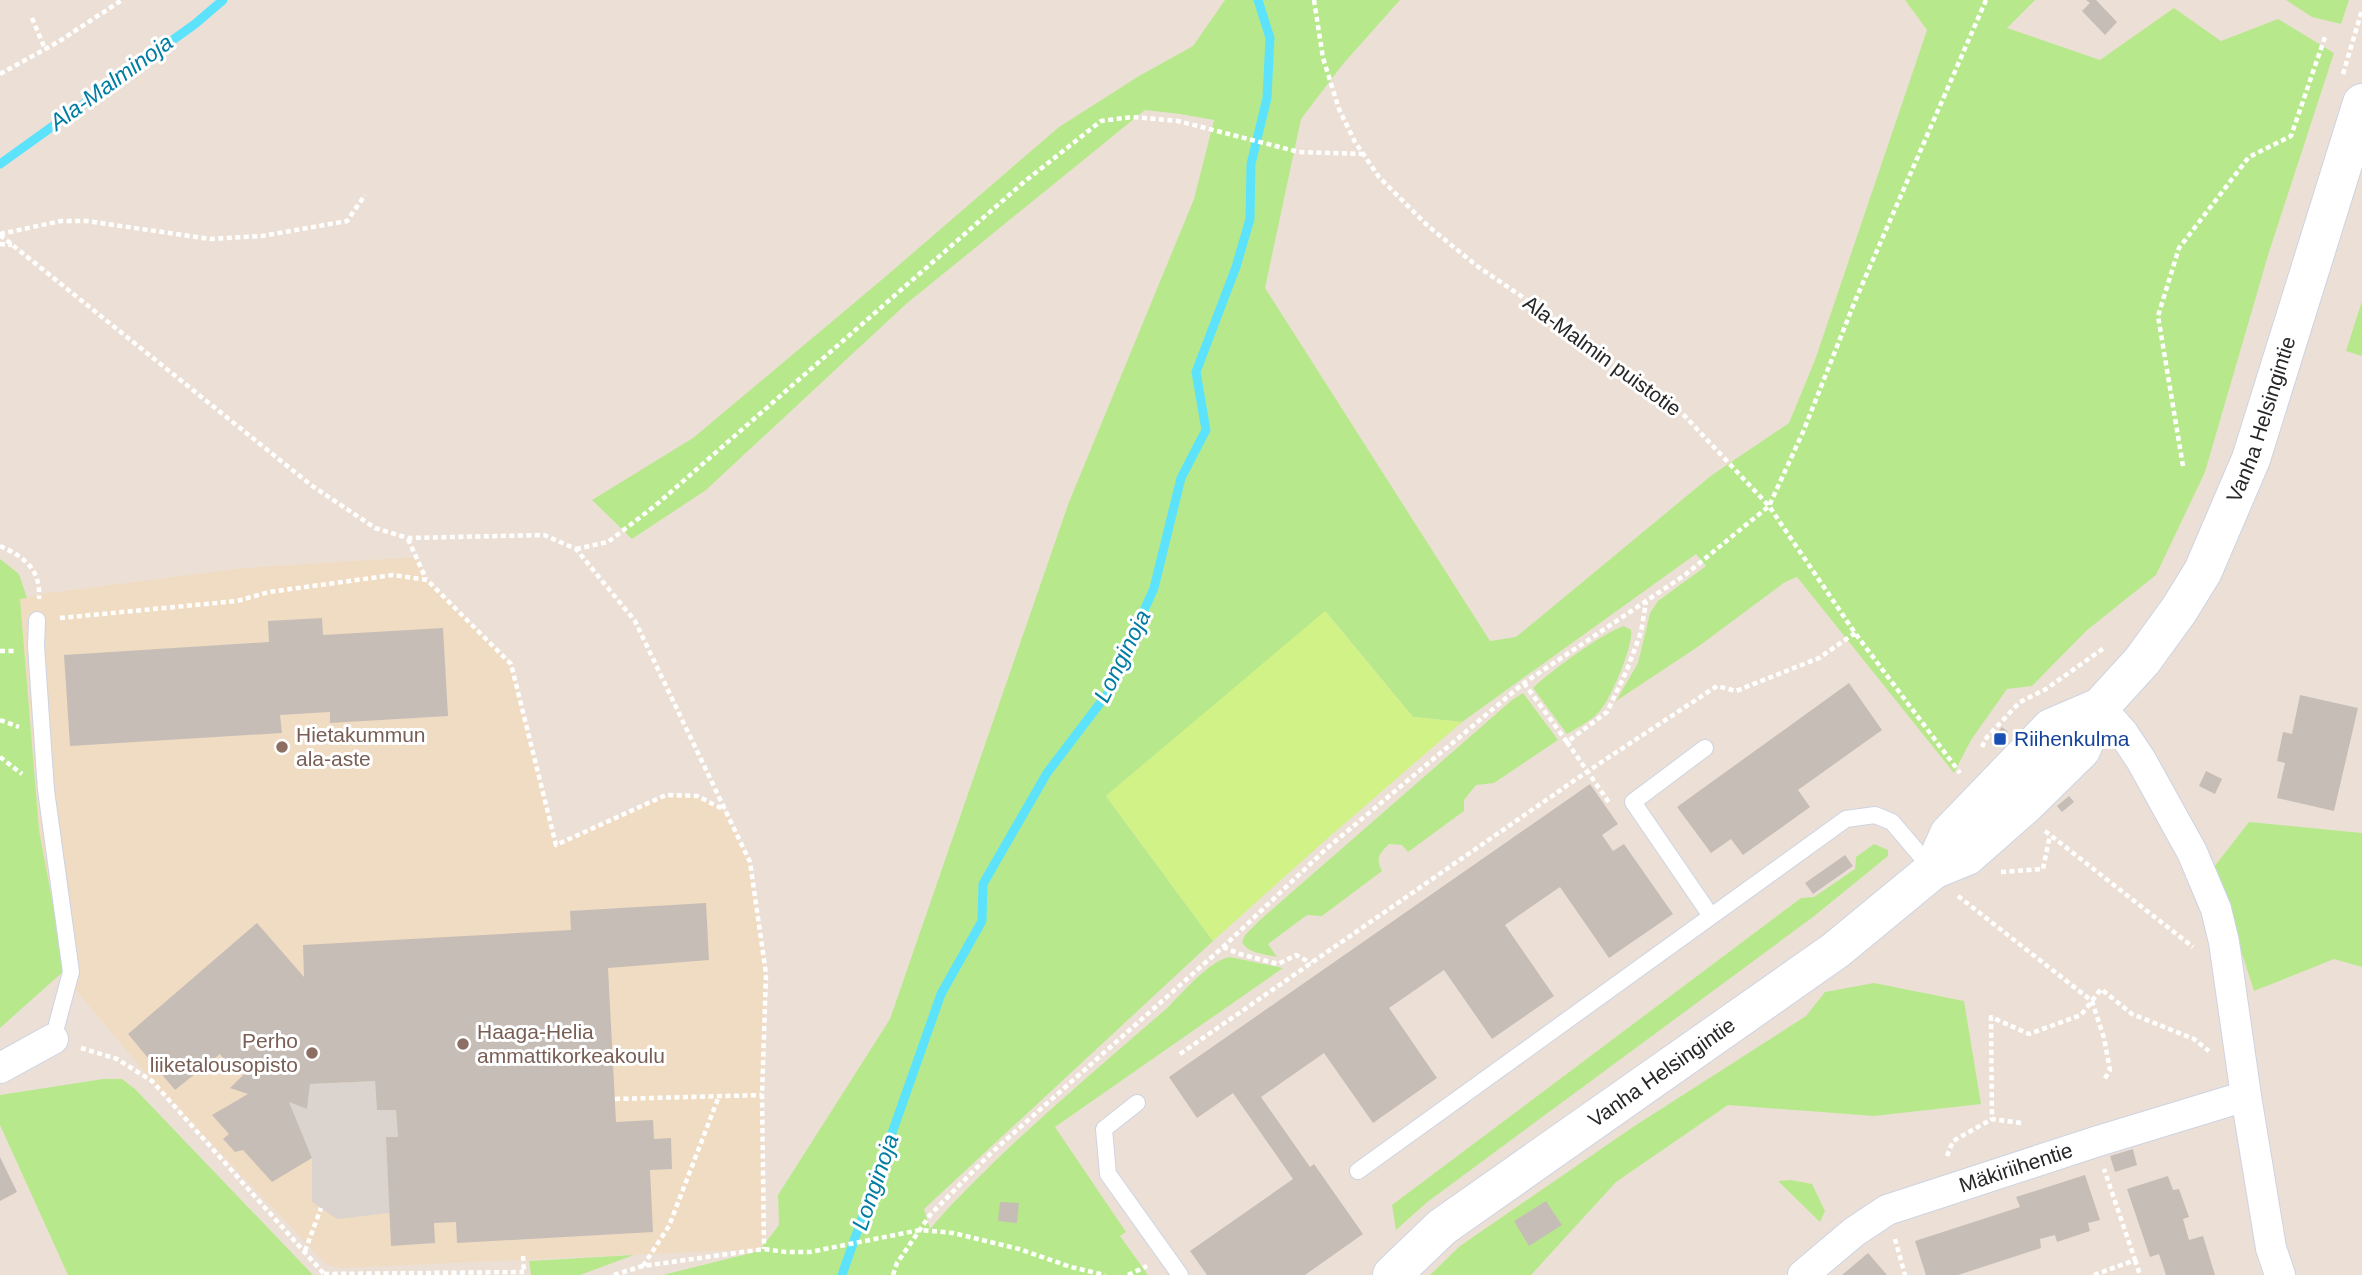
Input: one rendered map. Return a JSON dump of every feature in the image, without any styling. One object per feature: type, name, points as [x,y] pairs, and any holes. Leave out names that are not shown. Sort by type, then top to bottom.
[{"type":"main road","name":"Vanha Helsingintie","points":[[1392,1275],[1442,1227],[1836,950],[1933,870],[1949,834],[2051,728],[2100,707],[2142,660],[2179,610],[2203,571],[2238,493],[2362,103]]},
{"type":"street","points":[[2100,707],[2128,739],[2192,852],[2216,909],[2224,942],[2270,1248],[2280,1275]]},
{"type":"street","points":[[0,1069],[53,1039]]},
{"type":"street","name":"Mäkiriihentie","points":[[1802,1275],[1854,1232],[1887,1210],[2246,1096]]},
{"type":"lane","points":[[37,620],[36,646],[46,790],[71,972],[53,1039]]},
{"type":"lane","points":[[1705,748],[1633,802],[1711,916]]},
{"type":"lane","points":[[1358,1171],[1846,818],[1875,816],[1892,822],[1933,870]]},
{"type":"lane","points":[[1137,1103],[1104,1129],[1108,1174],[1180,1275]]},
{"type":"path","points":[[0,74],[122,0]]},
{"type":"path","name":"Ala-Malmin puistotie","points":[[1314,0],[1323,58],[1339,109],[1379,177],[1428,226],[1477,266],[1571,330],[1682,413],[1769,506],[1855,633],[1966,779]]},
{"type":"path","points":[[893,1275],[897,1263],[930,1215],[990,1154],[1223,947],[1326,849],[1524,683],[1685,575],[1769,506],[1986,0]]},
{"type":"path","points":[[32,18],[45,49]]},
{"type":"path","points":[[2183,466],[2158,316],[2179,248],[2249,157],[2291,136],[2326,34]]},
{"type":"path","points":[[576,549],[608,542],[656,505],[1024,182],[1101,121],[1132,117],[1178,121],[1291,150],[1364,154]]},
{"type":"path","points":[[0,234],[61,221],[87,221],[210,239],[262,236],[347,221],[365,195]]},
{"type":"path","points":[[0,234],[312,485],[375,528],[408,538],[544,535],[576,549],[635,621],[750,862],[766,974],[762,1095],[764,1249]]},
{"type":"path","points":[[0,244],[13,245]]},
{"type":"path","points":[[408,538],[427,579],[511,664],[556,845],[666,795],[697,796],[726,811]]},
{"type":"path","points":[[0,546],[18,554],[32,566],[40,594],[37,620],[237,601],[269,592],[393,575],[427,579]]},
{"type":"path","points":[[1567,742],[1607,712],[1642,632],[1646,601]]},
{"type":"path","points":[[1180,1054],[1588,771],[1717,686],[1736,691],[1819,659],[1855,633]]},
{"type":"path","points":[[1977,758],[1987,737],[2020,702],[2046,689],[2110,644]]},
{"type":"path","points":[[1524,683],[1597,785]]},
{"type":"path","points":[[2039,827],[2229,975]]},
{"type":"path","points":[[1992,869],[1999,872],[2043,869],[2050,835]]},
{"type":"path","points":[[1933,870],[1950,889],[2092,1001],[2104,1038],[2110,1070],[2104,1080]]},
{"type":"path","points":[[1223,947],[1278,964],[1296,955],[1311,963]]},
{"type":"path","points":[[1992,1119],[1991,1017],[2029,1034],[2081,1015],[2101,989],[2132,1014],[2194,1039],[2216,1055]]},
{"type":"path","points":[[53,1039],[117,1059],[152,1081],[324,1275],[524,1274],[523,1256]]},
{"type":"path","points":[[615,1099],[762,1095]]},
{"type":"path","points":[[643,1266],[668,1226],[719,1096]]},
{"type":"path","points":[[1947,1156],[1953,1141],[1992,1119],[2021,1123]]},
{"type":"path","points":[[2095,1142],[2140,1275]]},
{"type":"path","points":[[305,1251],[321,1208]]},
{"type":"path","points":[[614,1275],[643,1266],[764,1249],[810,1252],[920,1230],[953,1234],[1019,1249],[1071,1267],[1105,1275]]},
{"type":"path","points":[[2094,1275],[2135,1260]]},
{"type":"shaded area","points":[[416,557],[427,580],[511,664],[556,845],[666,795],[697,796],[726,811],[750,862],[766,974],[762,1095],[764,1249],[342,1268],[327,1265],[152,1081],[70,983],[65,970],[39,830],[20,599],[40,594],[244,568]]},
{"type":"shaded area","points":[[375,1081],[377,1110],[396,1110],[398,1137],[386,1138],[390,1213],[337,1219],[312,1202],[312,1158],[289,1102],[307,1109],[310,1084]]},
{"type":"green space","points":[[1225,0],[1400,0],[1343,64],[1301,119],[1265,288],[1490,641],[1516,637],[1712,475],[1789,423],[1815,360],[1927,30],[1905,0],[2035,0],[2007,28],[2100,60],[2174,8],[2221,41],[2278,19],[2334,53],[2269,252],[2205,472],[2156,575],[2086,631],[2032,686],[2007,689],[1971,740],[1954,773],[1797,577],[1785,582],[1699,646],[1616,701],[1638,663],[1650,613],[1658,601],[1706,566],[1696,554],[1462,722],[1413,717],[1326,612],[1106,796],[1213,941],[924,1209],[930,1229],[1014,1143],[1213,964],[1230,957],[1283,968],[1055,1127],[1126,1232],[1120,1236],[1148,1275],[663,1275],[759,1251],[779,1225],[778,1195],[890,1019],[1069,502],[1194,199],[1214,120],[1145,110],[906,304],[706,490],[632,539],[592,500],[693,438],[1059,127],[1139,76],[1193,46]]},
{"type":"green space","points":[[2286,0],[2349,0],[2341,24],[2312,17]]},
{"type":"green space","points":[[2362,301],[2362,356],[2346,351]]},
{"type":"green space","points":[[0,559],[19,574],[27,598],[20,599],[39,830],[65,970],[0,1028]]},
{"type":"green space","points":[[1325,611],[1413,717],[1462,722],[1213,941],[1106,796]]},
{"type":"green space","points":[[1624,626],[1631,630],[1629,648],[1609,697],[1596,715],[1567,734],[1533,688],[1577,653]]},
{"type":"green space","points":[[1523,693],[1558,740],[1494,783],[1476,785],[1464,800],[1464,811],[1408,852],[1402,845],[1389,844],[1380,856],[1382,871],[1322,916],[1307,915],[1268,944],[1277,957],[1257,953],[1245,946],[1242,942],[1245,935],[1260,920]]},
{"type":"green space","points":[[2249,822],[2362,833],[2362,967],[2334,959],[2254,991],[2214,867]]},
{"type":"green space","points":[[1874,844],[1888,850],[1888,856],[1813,917],[1426,1203],[1396,1230],[1392,1205],[1801,898],[1814,897],[1855,869],[1856,857]]},
{"type":"green space","points":[[1874,983],[1964,1001],[1981,1104],[1874,1116],[1728,1105],[1616,1182],[1531,1275],[1430,1275],[1460,1246],[1633,1127],[1806,1016],[1825,992]]},
{"type":"green space","points":[[103,1079],[122,1079],[135,1089],[313,1275],[68,1275],[0,1125],[0,1095]]},
{"type":"green space","points":[[1791,1180],[1812,1184],[1825,1211],[1820,1222],[1778,1181]]},
{"type":"green space","points":[[634,1255],[580,1275],[531,1275],[529,1261]]},
{"type":"building","points":[[2086,0],[2096,0],[2117,22],[2105,35],[2082,11],[2090,3]]},
{"type":"building","points":[[322,618],[323,635],[443,628],[448,716],[330,723],[330,712],[280,715],[282,733],[70,746],[64,655],[269,642],[268,621]]},
{"type":"building","points":[[1849,683],[1882,730],[1798,790],[1810,807],[1743,855],[1731,839],[1711,853],[1677,807]]},
{"type":"building","points":[[2300,695],[2358,708],[2334,811],[2277,798],[2285,763],[2277,761],[2283,732],[2292,734]]},
{"type":"building","points":[[2002,727],[2008,732],[1998,744],[1992,739]]},
{"type":"building","points":[[2206,771],[2222,779],[2215,794],[2199,786]]},
{"type":"building","points":[[1590,784],[1618,824],[1602,835],[1613,851],[1624,844],[1673,914],[1609,958],[1560,887],[1505,925],[1554,996],[1492,1039],[1444,970],[1389,1008],[1437,1078],[1373,1123],[1324,1053],[1261,1097],[1310,1167],[1314,1164],[1363,1234],[1305,1275],[1207,1275],[1190,1251],[1293,1179],[1233,1093],[1197,1118],[1169,1077]]},
{"type":"building","points":[[2069,796],[2074,802],[2062,812],[2057,806]]},
{"type":"building","points":[[1845,855],[1853,866],[1813,894],[1805,883]]},
{"type":"building","points":[[706,903],[709,960],[608,968],[616,1122],[653,1120],[654,1139],[671,1138],[672,1169],[650,1170],[653,1232],[457,1243],[456,1222],[434,1223],[435,1243],[391,1246],[386,1137],[398,1137],[396,1110],[377,1110],[375,1081],[310,1084],[307,1109],[289,1102],[312,1158],[272,1182],[243,1150],[235,1152],[223,1139],[229,1134],[212,1115],[248,1094],[230,1088],[245,1073],[227,1064],[220,1054],[175,1090],[128,1034],[257,923],[304,977],[303,945],[571,930],[570,911]]},
{"type":"building","points":[[2133,1149],[2137,1165],[2115,1172],[2110,1156]]},
{"type":"building","points":[[0,1157],[17,1192],[0,1201]]},
{"type":"building","points":[[2085,1175],[2100,1220],[2088,1223],[2090,1231],[2057,1242],[2055,1235],[2040,1239],[2041,1248],[1958,1275],[1926,1275],[1915,1241],[2020,1207],[2016,1197]]},
{"type":"building","points":[[2168,1176],[2173,1190],[2179,1189],[2189,1217],[2183,1219],[2189,1240],[2203,1236],[2215,1275],[2166,1275],[2159,1254],[2150,1257],[2127,1189]]},
{"type":"building","points":[[1546,1201],[1562,1225],[1529,1246],[1514,1221]]},
{"type":"building","points":[[1000,1202],[1019,1203],[1017,1223],[998,1221]]},
{"type":"building","points":[[1868,1253],[1887,1275],[1842,1275]]},
{"type":"waterway","name":"Ala-Malminoja","points":[[0,164],[195,24],[223,0]]},
{"type":"waterway","name":"Longinoja","points":[[842,1275],[941,994],[982,921],[983,884],[1047,773],[1107,694],[1154,588],[1181,478],[1206,430],[1196,372],[1236,267],[1250,219],[1251,164],[1267,98],[1270,38],[1258,0]]},
{"type":"place","name":"Riihenkulma","points":[[2000,739]]},
{"type":"place","name":"Hietakummun ala-aste","points":[[282,747]]},
{"type":"place","name":"Haaga-Helia ammattikorkeakoulu","points":[[463,1044]]},
{"type":"place","name":"Perho liiketalousopisto","points":[[312,1053]]}]
